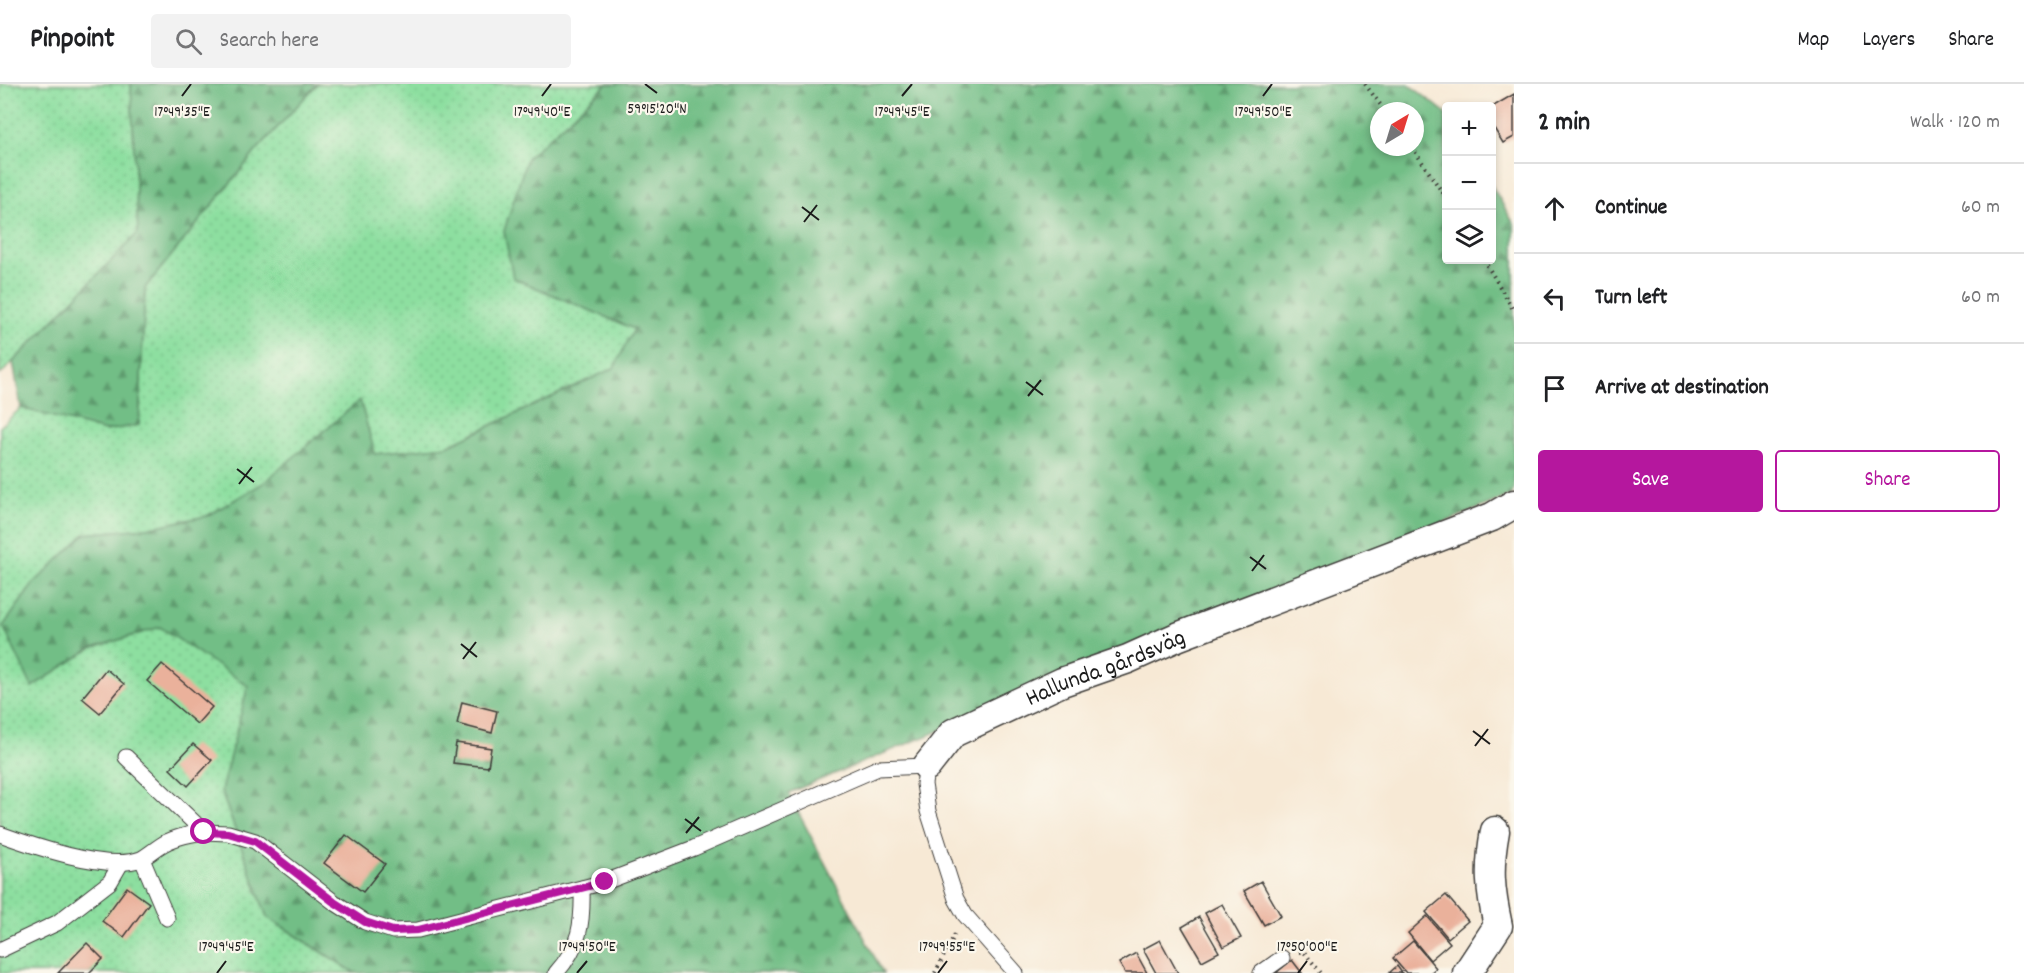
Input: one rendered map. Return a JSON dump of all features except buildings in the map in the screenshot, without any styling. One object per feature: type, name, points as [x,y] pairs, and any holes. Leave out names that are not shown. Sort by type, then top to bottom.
[{"type":"street","name":"Hallunda gårdsväg","points":[[927,766],[953,733],[1062,682],[1128,659],[1177,637],[1492,517],[1514,504]]},
{"type":"street","points":[[1467,973],[1498,926],[1491,894],[1490,861],[1495,831]]},
{"type":"lane","points":[[126,757],[204,832]]},
{"type":"lane","points":[[0,834],[35,847],[121,863],[142,859],[163,844],[186,834],[228,833],[255,841],[334,902],[365,922],[393,931],[418,930],[605,882],[694,848],[878,768],[927,766],[924,784],[928,812],[956,899],[965,915],[1016,973]]},
{"type":"lane","points":[[142,859],[167,918]]},
{"type":"lane","points":[[0,950],[57,923],[110,882],[121,863]]},
{"type":"lane","points":[[556,973],[565,963],[577,941],[583,917],[582,888]]},
{"type":"lane","points":[[1261,973],[1282,958]]},
{"type":"path","points":[[1365,84],[1378,102]]},
{"type":"path","points":[[1418,156],[1442,192]]},
{"type":"path","points":[[1486,264],[1514,311]]},
{"type":"path","points":[[935,973],[965,915]]},
{"type":"green space","points":[[0,84],[131,84],[138,233],[0,375]]},
{"type":"green space","points":[[131,84],[317,84],[257,150],[145,288],[139,425],[105,431],[21,408],[13,362],[138,233]]},
{"type":"green space","points":[[317,84],[607,84],[527,158],[513,278],[635,329],[614,368],[447,446],[375,454],[360,401],[262,484],[207,516],[147,528],[85,534],[32,687],[90,649],[160,627],[249,686],[221,791],[267,917],[355,973],[0,973],[0,427],[21,408],[105,431],[139,425],[145,288],[257,150]]},
{"type":"green space","points":[[607,84],[1409,84],[1442,110],[1442,264],[1496,264],[1496,193],[1514,224],[1514,488],[1511,495],[788,793],[883,973],[355,973],[267,917],[221,791],[248,686],[160,627],[90,649],[32,687],[3,626],[34,583],[85,534],[147,528],[207,516],[262,484],[360,400],[375,454],[447,446],[614,368],[634,329],[513,278],[504,231],[527,158]]},
{"type":"route","points":[[204,832],[228,833],[255,841],[334,902],[365,922],[393,931],[418,930],[605,882]]}]
